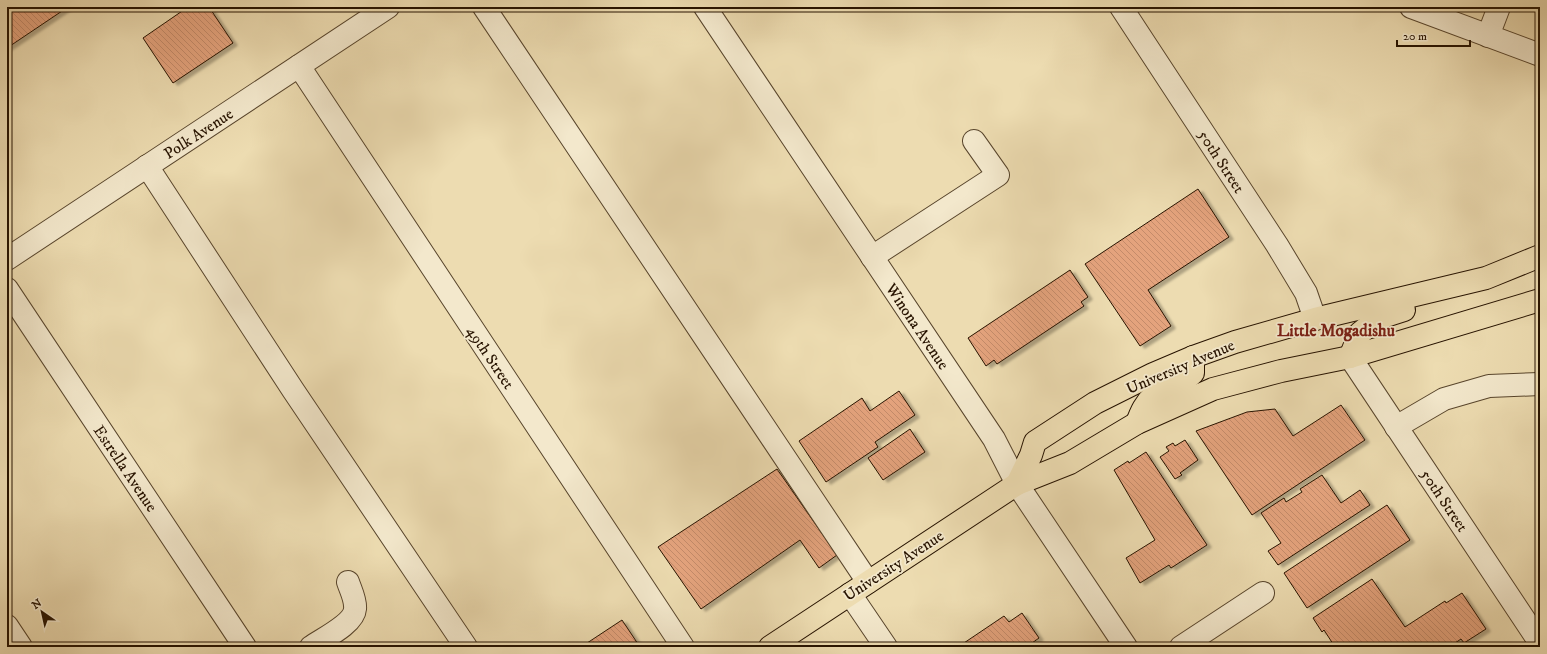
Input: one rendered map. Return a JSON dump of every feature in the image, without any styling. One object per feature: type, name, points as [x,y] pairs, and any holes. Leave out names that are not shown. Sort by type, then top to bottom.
[{"type":"main road","name":"University Avenue","points":[[1017,484],[1031,455],[1035,442],[1095,403],[1193,356],[1235,342],[1315,319],[1486,278],[1540,256]]},
{"type":"main road","points":[[1350,357],[1360,333],[1379,318],[1426,303],[1477,291],[1486,278]]},
{"type":"main road","name":"University Avenue","points":[[770,647],[1017,484],[1070,463],[1137,422],[1213,389],[1281,371],[1350,357],[1540,300]]},
{"type":"main road","points":[[1137,422],[1144,407],[1155,395],[1185,381],[1193,373],[1193,356]]},
{"type":"street","name":"Polk Avenue","points":[[7,259],[388,7]]},
{"type":"street","points":[[484,7],[868,582]]},
{"type":"street","name":"Winona Avenue","points":[[705,7],[994,439],[1017,484],[1126,647]]},
{"type":"street","name":"50th Street","points":[[1121,7],[1292,269],[1306,293],[1315,319]]},
{"type":"street","points":[[1411,7],[1540,55]]},
{"type":"street","points":[[1488,36],[1499,7]]},
{"type":"street","name":"49th Street","points":[[299,66],[683,647]]},
{"type":"street","points":[[872,257],[998,175],[974,141]]},
{"type":"street","points":[[147,166],[293,390],[466,647]]},
{"type":"street","name":"Estrella Avenue","points":[[7,289],[245,647]]},
{"type":"street","name":"50th Street","points":[[1350,357],[1540,642]]},
{"type":"street","points":[[1396,427],[1444,399],[1489,386],[1540,384]]},
{"type":"street","points":[[311,647],[346,624],[355,611],[355,600],[348,582]]},
{"type":"street","points":[[1181,647],[1263,593]]},
{"type":"street","points":[[850,594],[886,647]]},
{"type":"street","points":[[7,626],[21,647]]},
{"type":"building","points":[[7,7],[68,7],[7,48]]},
{"type":"building","points":[[188,7],[209,7],[233,43],[173,83],[143,38]]},
{"type":"building","points":[[1198,189],[1229,237],[1148,290],[1171,326],[1140,346],[1085,264]]},
{"type":"building","points":[[1070,270],[1088,297],[1081,302],[1084,306],[997,364],[994,360],[986,366],[968,338]]},
{"type":"building","points":[[899,391],[915,415],[875,442],[878,447],[826,482],[799,441],[862,398],[870,411]]},
{"type":"building","points":[[1341,405],[1365,440],[1252,515],[1196,431],[1247,412],[1275,409],[1293,436]]},
{"type":"building","points":[[910,429],[925,452],[883,480],[868,458]]},
{"type":"building","points":[[1185,440],[1198,460],[1180,473],[1182,475],[1175,479],[1160,457],[1169,451],[1166,447],[1173,443],[1175,446]]},
{"type":"building","points":[[1146,452],[1207,545],[1171,568],[1169,565],[1140,583],[1126,558],[1155,540],[1114,470],[1128,461],[1129,463]]},
{"type":"building","points":[[777,469],[837,555],[819,568],[800,540],[701,609],[658,547]]},
{"type":"building","points":[[1322,475],[1341,503],[1360,490],[1370,505],[1278,565],[1268,551],[1281,543],[1261,513],[1284,498],[1286,502],[1302,492],[1300,489]]},
{"type":"building","points":[[1387,505],[1410,540],[1307,608],[1284,573]]},
{"type":"building","points":[[1372,579],[1405,627],[1445,601],[1446,603],[1462,593],[1486,629],[1464,643],[1461,639],[1449,647],[1335,647],[1324,630],[1322,632],[1313,618]]},
{"type":"building","points":[[1022,613],[1039,638],[1032,643],[1034,646],[958,647],[1004,616],[1009,622]]},
{"type":"building","points":[[622,620],[640,647],[581,647]]},
{"type":"district","name":"Little Mogadishu","points":[[1336,330]]}]
